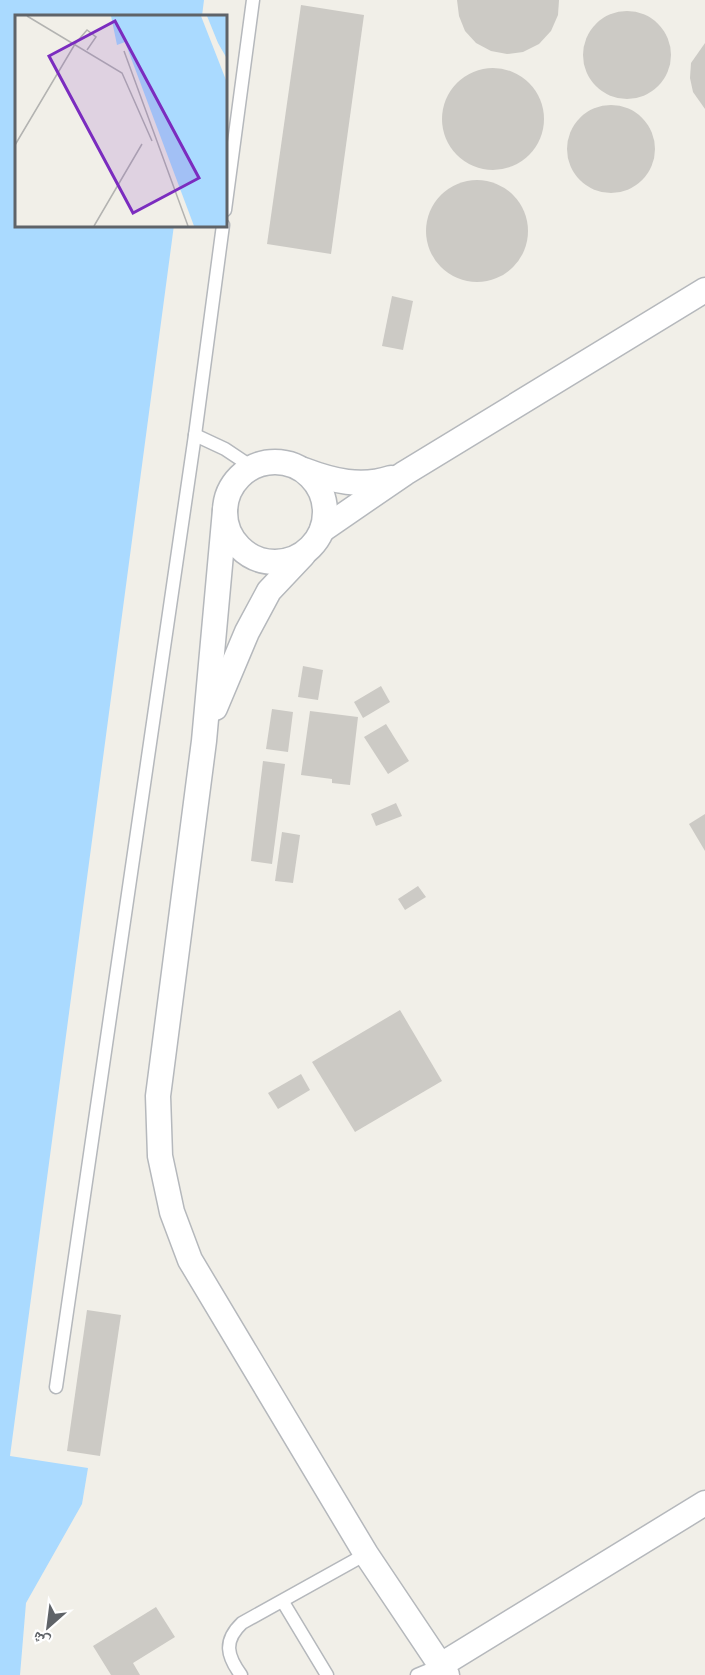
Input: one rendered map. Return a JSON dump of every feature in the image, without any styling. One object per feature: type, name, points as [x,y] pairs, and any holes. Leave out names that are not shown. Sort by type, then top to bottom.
[{"type":"street","points":[[204,741],[223,688],[269,591],[308,550],[322,530],[405,473],[705,290]]},
{"type":"street","points":[[405,473],[380,481],[354,484],[328,479],[278,462],[252,467],[233,485],[225,510],[204,741],[158,1096],[160,1156],[172,1212],[190,1260],[366,1554],[444,1670],[705,1503]]},
{"type":"street","points":[[304,470],[316,482],[323,497],[325,513],[322,530]]},
{"type":"street","points":[[225,510],[228,526],[235,541],[246,552],[261,559],[278,562],[294,558],[308,550]]},
{"type":"lane","points":[[226,202],[253,0]]},
{"type":"lane","points":[[56,1387],[195,435],[223,226]]},
{"type":"lane","points":[[195,435],[225,449],[252,467]]},
{"type":"lane","points":[[241,1675],[228,1652],[233,1631],[242,1623],[366,1554]]},
{"type":"lane","points":[[283,1602],[327,1675]]},
{"type":"lane","points":[[417,1675],[444,1670]]},
{"type":"water","points":[[0,0],[204,0],[202,15],[15,15],[15,226],[174,226],[10,1456],[88,1468],[82,1504],[26,1603],[20,1675],[0,1675]]},
{"type":"building","points":[[457,0],[559,0],[558,15],[551,31],[539,44],[523,52],[507,54],[491,51],[476,43],[465,31],[459,16]]},
{"type":"building","points":[[301,5],[364,15],[331,254],[267,244]]},
{"type":"building","points":[[618,11],[636,11],[652,18],[664,30],[671,46],[671,64],[664,80],[652,92],[636,99],[618,99],[602,92],[590,80],[583,64],[583,46],[590,30],[602,18]]},
{"type":"building","points":[[705,43],[705,109],[693,92],[690,78],[691,63]]},
{"type":"building","points":[[493,68],[512,72],[529,83],[540,100],[544,119],[540,138],[529,155],[512,166],[493,170],[474,166],[457,155],[446,138],[442,119],[446,100],[457,83],[474,72]]},
{"type":"building","points":[[602,105],[620,105],[636,112],[648,124],[655,140],[655,158],[648,174],[636,186],[620,193],[602,193],[586,186],[574,174],[567,158],[567,140],[574,124],[586,112]]},
{"type":"building","points":[[477,180],[496,184],[513,195],[524,212],[528,231],[524,250],[513,267],[496,278],[477,282],[458,278],[441,267],[430,250],[426,231],[430,212],[441,195],[458,184]]},
{"type":"building","points":[[392,296],[413,301],[403,350],[382,346]]},
{"type":"building","points":[[303,666],[323,670],[318,700],[298,697]]},
{"type":"building","points":[[381,686],[390,702],[363,718],[354,702]]},
{"type":"building","points":[[272,709],[293,712],[288,752],[266,749]]},
{"type":"building","points":[[310,711],[358,717],[350,785],[332,783],[332,779],[301,775]]},
{"type":"building","points":[[386,724],[409,761],[388,774],[364,737]]},
{"type":"building","points":[[263,761],[285,764],[272,864],[251,861]]},
{"type":"building","points":[[396,803],[402,816],[376,826],[371,814]]},
{"type":"building","points":[[705,814],[705,851],[689,824]]},
{"type":"building","points":[[282,832],[300,835],[293,883],[275,881]]},
{"type":"building","points":[[418,886],[426,897],[405,910],[398,899]]},
{"type":"building","points":[[400,1010],[442,1081],[355,1132],[312,1062]]},
{"type":"building","points":[[301,1074],[310,1090],[278,1109],[268,1093]]},
{"type":"building","points":[[87,1310],[121,1315],[100,1456],[67,1451]]},
{"type":"building","points":[[156,1607],[175,1637],[133,1663],[140,1675],[111,1675],[93,1646]]}]
